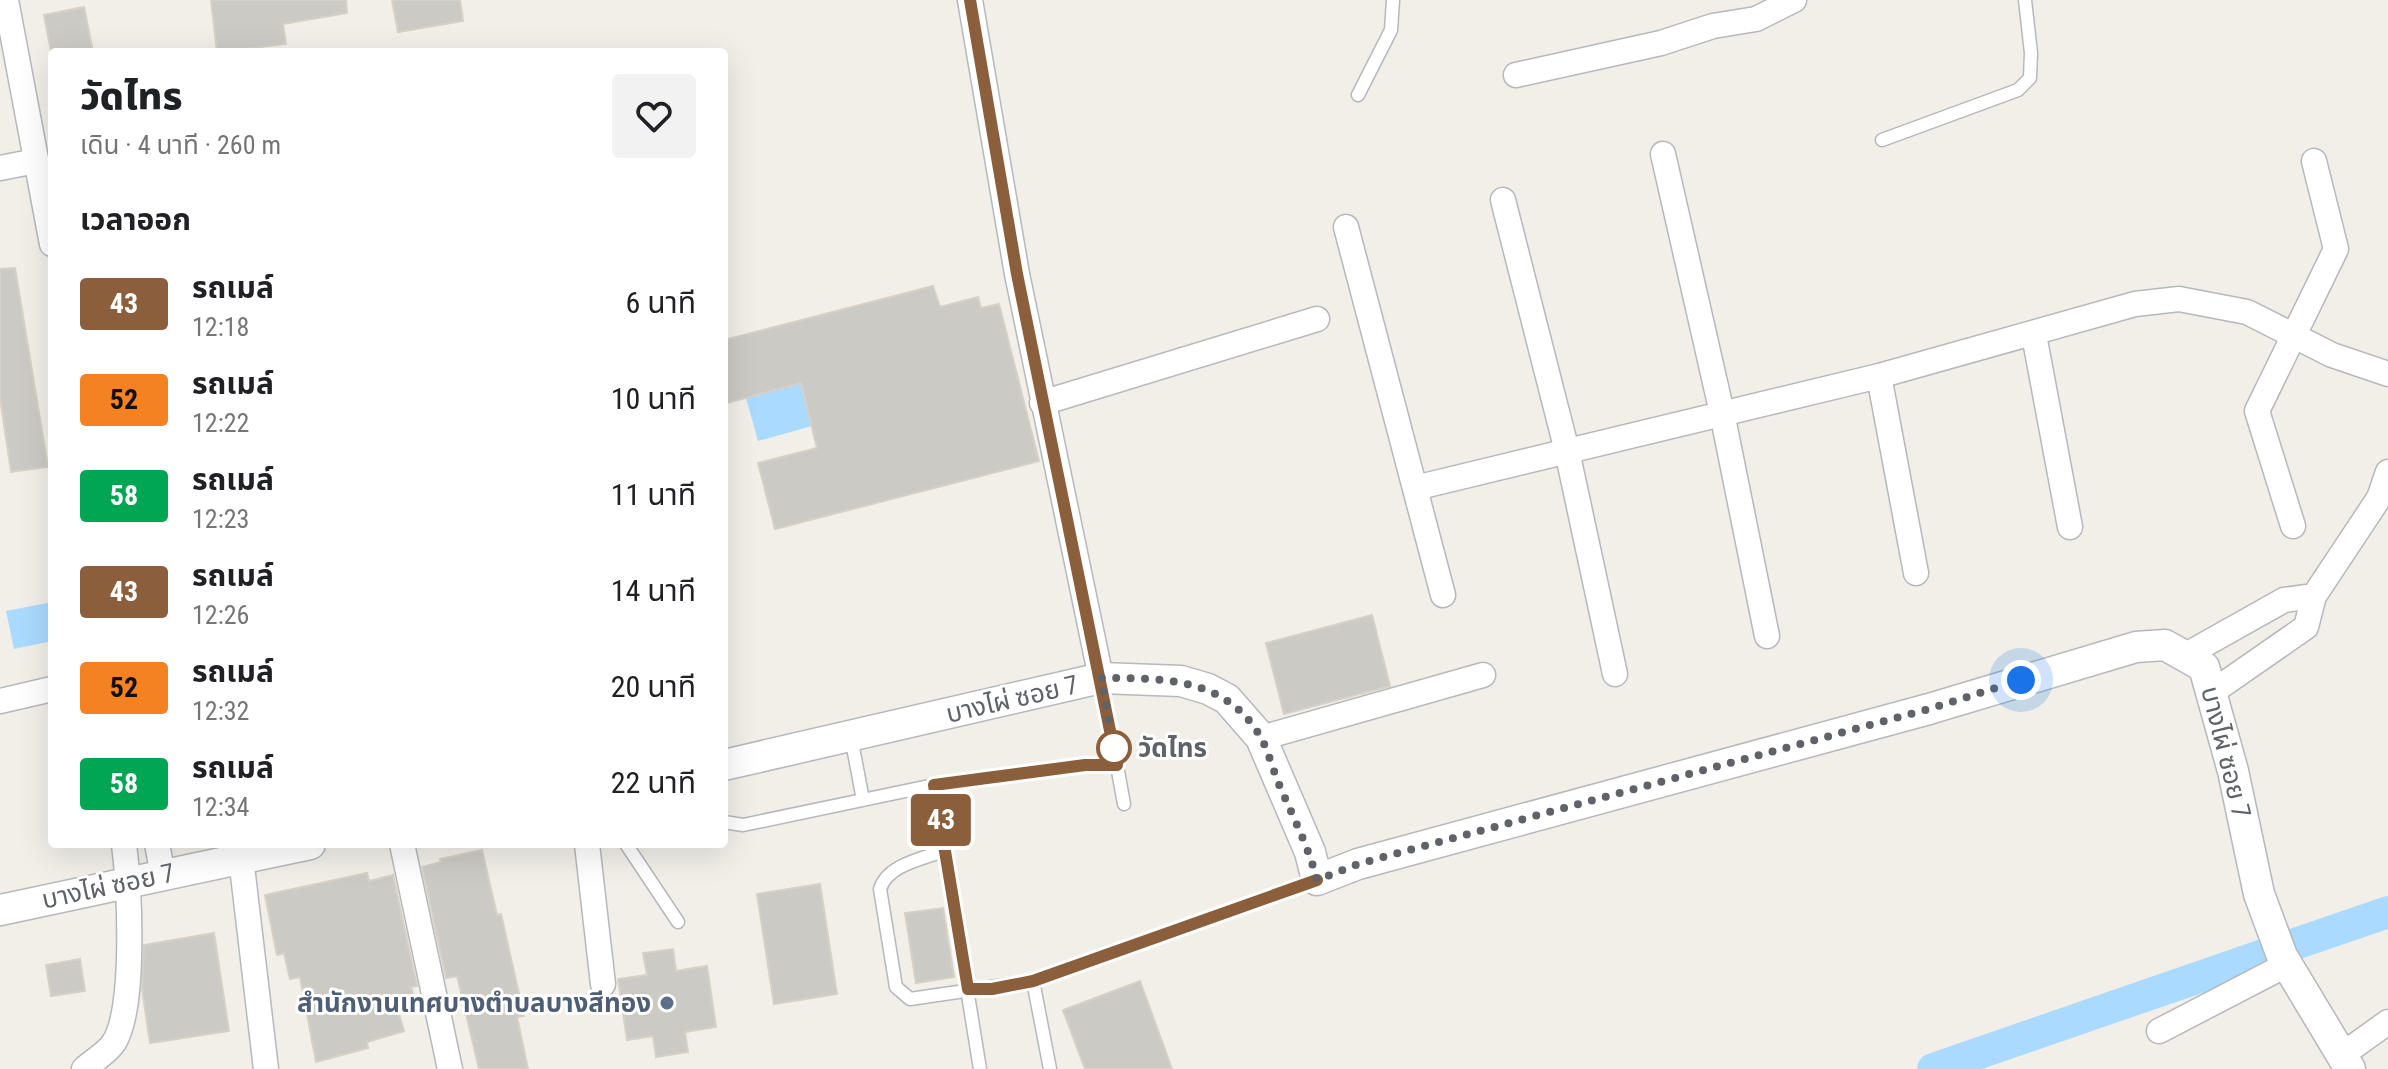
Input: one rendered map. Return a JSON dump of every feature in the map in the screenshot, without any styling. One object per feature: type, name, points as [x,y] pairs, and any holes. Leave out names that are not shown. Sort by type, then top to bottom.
[{"type":"street","points":[[6,0],[48,223]]},
{"type":"street","points":[[970,0],[1042,403],[1101,678]]},
{"type":"street","points":[[1516,75],[1661,43],[1713,26],[1756,19],[1794,0]]},
{"type":"street","points":[[1663,154],[1722,413],[1767,636]]},
{"type":"street","points":[[0,168],[36,161]]},
{"type":"street","points":[[2293,526],[2257,411],[2336,249],[2314,161]]},
{"type":"street","points":[[1503,200],[1567,451],[1615,674]]},
{"type":"street","points":[[1346,227],[1443,595]]},
{"type":"street","points":[[1415,488],[1879,376],[2034,335],[2135,304],[2179,299],[2247,312],[2332,355],[2388,374]]},
{"type":"street","points":[[1042,403],[1317,319]]},
{"type":"street","points":[[2034,335],[2070,527]]},
{"type":"street","points":[[1879,376],[1916,573]]},
{"type":"street","points":[[2211,693],[2306,627],[2314,596],[2379,498],[2388,472]]},
{"type":"street","points":[[2186,655],[2284,600],[2314,596]]},
{"type":"street","name":"บางไผ่ ซอย 7","points":[[728,764],[1101,678],[1181,681],[1208,689],[1243,714],[1261,738],[1310,852],[1317,880],[1358,864],[1929,709],[2136,647],[2165,645],[2204,667],[2233,771],[2259,894],[2280,952],[2346,1062]]},
{"type":"street","points":[[1261,738],[1483,675]]},
{"type":"street","points":[[0,701],[48,690]]},
{"type":"street","points":[[84,1069],[114,1043],[126,1000],[128,881],[124,848]]},
{"type":"street","points":[[158,848],[163,875]]},
{"type":"street","name":"บางไผ่ ซอย 7","points":[[0,910],[290,848]]},
{"type":"street","points":[[403,848],[450,1069]]},
{"type":"street","points":[[587,848],[603,984]]},
{"type":"street","points":[[241,858],[266,1069]]},
{"type":"street","points":[[2159,1031],[2280,952]]},
{"type":"street","points":[[2346,1062],[2388,1022]]},
{"type":"lane","points":[[1358,95],[1391,30],[1393,0]]},
{"type":"lane","points":[[1882,140],[2018,90],[2030,78],[2031,53],[2025,0]]},
{"type":"lane","points":[[1101,678],[1124,804]]},
{"type":"lane","points":[[851,737],[863,800]]},
{"type":"lane","points":[[728,823],[743,825],[934,785],[1085,765],[1117,765]]},
{"type":"lane","points":[[934,785],[980,1069]]},
{"type":"lane","points":[[629,848],[678,922]]},
{"type":"lane","points":[[946,850],[894,870],[884,878],[880,889],[896,987],[910,999],[1033,981],[1317,880]]},
{"type":"lane","points":[[1033,981],[1050,1069]]},
{"type":"water","points":[[801,383],[812,426],[758,441],[746,398]]},
{"type":"water","points":[[48,603],[48,642],[14,649],[6,611]]},
{"type":"building","points":[[211,0],[346,0],[347,13],[283,24],[286,44],[217,48]]},
{"type":"building","points":[[392,0],[460,0],[463,21],[398,32]]},
{"type":"building","points":[[84,7],[92,48],[50,48],[44,15]]},
{"type":"building","points":[[15,268],[48,467],[11,472],[0,397],[0,269]]},
{"type":"building","points":[[933,286],[940,307],[978,297],[981,308],[999,304],[1039,461],[775,529],[758,463],[817,448],[801,383],[728,403],[728,339]]},
{"type":"building","points":[[1372,615],[1390,686],[1284,714],[1266,643]]},
{"type":"building","points":[[482,850],[497,915],[501,914],[524,1016],[517,1017],[528,1069],[479,1069],[457,976],[446,978],[422,867],[441,862],[440,859]]},
{"type":"building","points":[[367,873],[369,881],[393,875],[417,986],[411,987],[417,1005],[398,1011],[404,1031],[367,1042],[368,1048],[316,1062],[300,977],[290,979],[284,953],[277,955],[265,895]]},
{"type":"building","points":[[820,884],[837,994],[774,1004],[757,894]]},
{"type":"building","points":[[943,908],[954,977],[916,983],[905,913]]},
{"type":"building","points":[[214,933],[229,1031],[150,1043],[142,989],[144,945]]},
{"type":"building","name":"สำนักงานเทศบางตำบลบางสีทอง","points":[[673,949],[676,971],[707,966],[716,1027],[685,1032],[688,1052],[656,1057],[653,1036],[627,1040],[618,979],[647,975],[643,953]]},
{"type":"building","points":[[80,959],[85,991],[51,996],[46,965]]},
{"type":"building","points":[[1140,981],[1172,1069],[1085,1069],[1063,1010]]},
{"type":"waterway","points":[[1933,1069],[2388,912]]},
{"type":"bus line","name":"43","points":[[970,0],[1017,274],[1117,765],[1085,765],[934,785],[968,989],[992,989],[1033,981],[1317,880]]},
{"type":"place","name":"วัดไทร","points":[[1114,748]]},
{"type":"place","name":"สำนักงานเทศบางตำบลบางสีทอง","points":[[667,1003]]},
{"type":"route","points":[[1114,748],[1101,678],[1181,681],[1227,699],[1261,738],[1310,852],[1317,880],[1358,864],[1929,709],[2021,680]]}]
